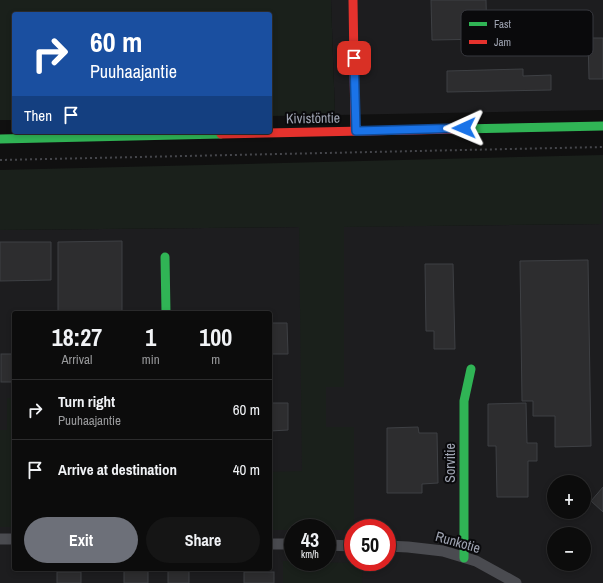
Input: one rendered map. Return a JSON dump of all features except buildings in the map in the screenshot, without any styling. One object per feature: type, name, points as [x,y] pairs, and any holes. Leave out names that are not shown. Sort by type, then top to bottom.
[{"type":"main road","points":[[353,0],[356,131]]},
{"type":"main road","name":"Kivistöntie","points":[[272,133],[603,126]]},
{"type":"main road","name":"Kivistöntie","points":[[0,139],[222,134]]},
{"type":"main road","points":[[165,257],[166,311]]},
{"type":"main road","name":"Sorvitie","points":[[464,558],[464,401],[471,369]]},
{"type":"street","points":[[0,539],[12,539]]},
{"type":"street","points":[[272,544],[284,544]]},
{"type":"street","name":"Runkotie","points":[[396,546],[443,551],[476,562],[516,583]]},
{"type":"path","points":[[0,160],[603,147]]},
{"type":"shaded area","points":[[0,0],[331,0],[335,115],[272,116],[272,12],[12,12],[12,120],[0,120]]},
{"type":"shaded area","points":[[331,0],[603,0],[603,110],[335,115]]},
{"type":"shaded area","points":[[603,155],[602,224],[344,227],[344,387],[326,387],[326,427],[354,427],[354,519],[344,519],[344,530],[336,530],[336,519],[284,519],[284,530],[272,530],[272,472],[302,471],[299,227],[0,230],[0,170]]},
{"type":"shaded area","points":[[603,202],[603,583],[0,583],[0,230],[602,224]]},
{"type":"shaded area","points":[[7,398],[12,398],[12,527],[0,527],[0,430],[7,430]]},
{"type":"shaded area","points":[[283,561],[284,571],[336,571],[336,563],[344,563],[344,571],[363,571],[362,583],[283,583]]},
{"type":"traffic: fast","points":[[461,129],[603,126]]},
{"type":"traffic: fast","points":[[0,139],[221,134]]},
{"type":"traffic: fast","points":[[165,257],[166,311]]},
{"type":"traffic: fast","points":[[464,558],[464,401],[471,369]]},
{"type":"traffic: jam","points":[[353,0],[355,131]]},
{"type":"traffic: jam","points":[[272,133],[461,129]]},
{"type":"route","points":[[354,58],[356,131],[464,128]]}]
